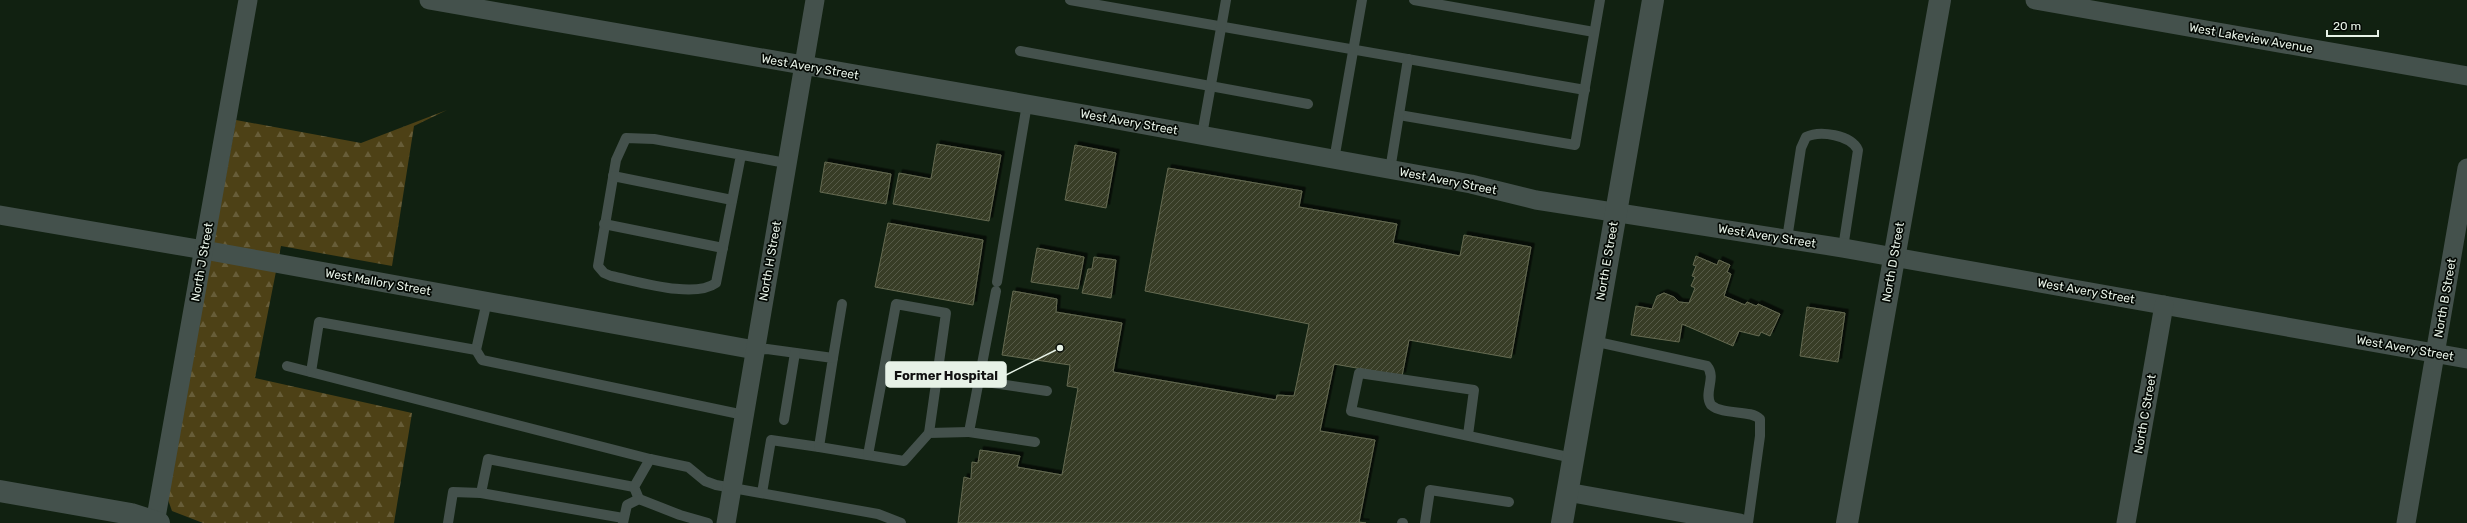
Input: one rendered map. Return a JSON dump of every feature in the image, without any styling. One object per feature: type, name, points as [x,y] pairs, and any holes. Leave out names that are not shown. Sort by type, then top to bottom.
[{"type":"street","name":"North J Street","points":[[156,523],[248,0]]},
{"type":"street","name":"West Avery Street","points":[[429,0],[1202,135],[1471,184],[1536,200],[1843,248],[2467,359]]},
{"type":"street","name":"North H Street","points":[[726,523],[786,163],[815,0]]},
{"type":"street","name":"North E Street","points":[[1562,523],[1653,0]]},
{"type":"street","name":"North D Street","points":[[1847,523],[1940,0]]},
{"type":"street","name":"West Lakeview Avenue","points":[[2035,0],[2467,76]]},
{"type":"street","name":"North B Street","points":[[2406,523],[2467,168]]},
{"type":"street","name":"West Mallory Street","points":[[0,215],[204,250],[755,350]]},
{"type":"street","name":"North C Street","points":[[2126,523],[2164,305]]},
{"type":"street","points":[[0,492],[131,514],[156,523]]},
{"type":"street","points":[[1567,492],[1740,523]]},
{"type":"lane","points":[[1070,0],[1584,90]]},
{"type":"lane","points":[[1202,135],[1226,0]]},
{"type":"lane","points":[[1334,160],[1362,0]]},
{"type":"lane","points":[[1414,0],[1594,32]]},
{"type":"lane","points":[[1399,115],[1575,145],[1600,0]]},
{"type":"lane","points":[[1020,51],[1308,104]]},
{"type":"lane","points":[[1390,170],[1408,59]]},
{"type":"lane","points":[[969,432],[1027,104]]},
{"type":"lane","points":[[1787,239],[1801,148],[1806,137],[1818,134],[1847,139],[1854,143],[1858,150],[1843,248]]},
{"type":"lane","points":[[741,155],[716,283],[709,288],[679,289],[611,276],[604,273],[598,266],[616,160],[626,138],[654,139],[786,163]]},
{"type":"lane","points":[[613,176],[732,200]]},
{"type":"lane","points":[[604,224],[723,248]]},
{"type":"lane","points":[[487,302],[476,350],[482,360],[744,415]]},
{"type":"lane","points":[[819,447],[842,304]]},
{"type":"lane","points":[[762,493],[771,440],[904,461],[929,432],[946,313],[896,304],[868,455]]},
{"type":"lane","points":[[311,372],[319,322],[476,350]]},
{"type":"lane","points":[[1593,341],[1707,366],[1712,376],[1709,399],[1710,405],[1724,411],[1750,415],[1760,419],[1760,436],[1748,523]]},
{"type":"lane","points":[[755,350],[767,349],[833,358]]},
{"type":"lane","points":[[784,420],[795,352]]},
{"type":"lane","points":[[287,366],[650,459],[688,467],[705,481],[878,514],[901,523]]},
{"type":"lane","points":[[1468,435],[1474,390],[1359,373],[1351,411],[1573,458]]},
{"type":"lane","points":[[979,381],[1047,391]]},
{"type":"lane","points":[[929,432],[969,432],[1035,442]]},
{"type":"lane","points":[[481,493],[488,459],[634,487]]},
{"type":"lane","points":[[634,487],[650,459]]},
{"type":"lane","points":[[634,487],[639,499],[680,516],[708,523]]},
{"type":"lane","points":[[1425,523],[1430,490],[1509,502]]},
{"type":"lane","points":[[448,523],[453,492],[481,493],[623,520],[627,505],[639,499]]},
{"type":"green space","points":[[447,110],[414,126],[392,266],[281,246],[255,378],[412,413],[394,523],[203,523],[172,511],[167,497],[236,120],[361,143]]},
{"type":"building","points":[[937,144],[1001,155],[989,221],[893,204],[899,173],[931,179]]},
{"type":"building","points":[[1075,145],[1116,153],[1106,208],[1065,200]]},
{"type":"building","points":[[825,162],[891,174],[886,204],[820,192]]},
{"type":"building","points":[[1168,168],[1302,191],[1299,207],[1397,224],[1393,243],[1460,256],[1464,235],[1531,247],[1511,358],[1409,340],[1402,376],[1334,364],[1320,431],[1375,440],[1359,522],[1366,523],[958,523],[964,477],[971,479],[972,462],[978,463],[980,450],[1020,456],[1017,467],[1062,475],[1078,388],[1067,386],[1070,365],[1002,355],[1013,291],[1057,299],[1056,312],[1122,323],[1113,372],[1276,400],[1277,395],[1294,396],[1309,324],[1145,291]]},
{"type":"building","points":[[888,223],[983,240],[973,305],[875,287]]},
{"type":"building","points":[[1037,248],[1084,257],[1078,289],[1031,282]]},
{"type":"building","points":[[1696,256],[1717,265],[1719,260],[1730,265],[1727,272],[1731,274],[1724,296],[1745,305],[1747,302],[1756,306],[1758,304],[1780,314],[1770,336],[1761,332],[1759,336],[1739,331],[1733,346],[1682,324],[1679,342],[1631,335],[1636,306],[1652,309],[1657,296],[1664,293],[1674,297],[1679,302],[1689,303],[1695,288],[1691,286],[1695,277],[1692,276],[1696,266],[1693,265]]},
{"type":"building","points":[[1094,257],[1116,260],[1111,298],[1082,293],[1088,269],[1092,269]]},
{"type":"building","points":[[1807,307],[1845,313],[1838,362],[1800,356]]},
{"type":"place","name":"Former Hospital","points":[[1060,348]]}]
